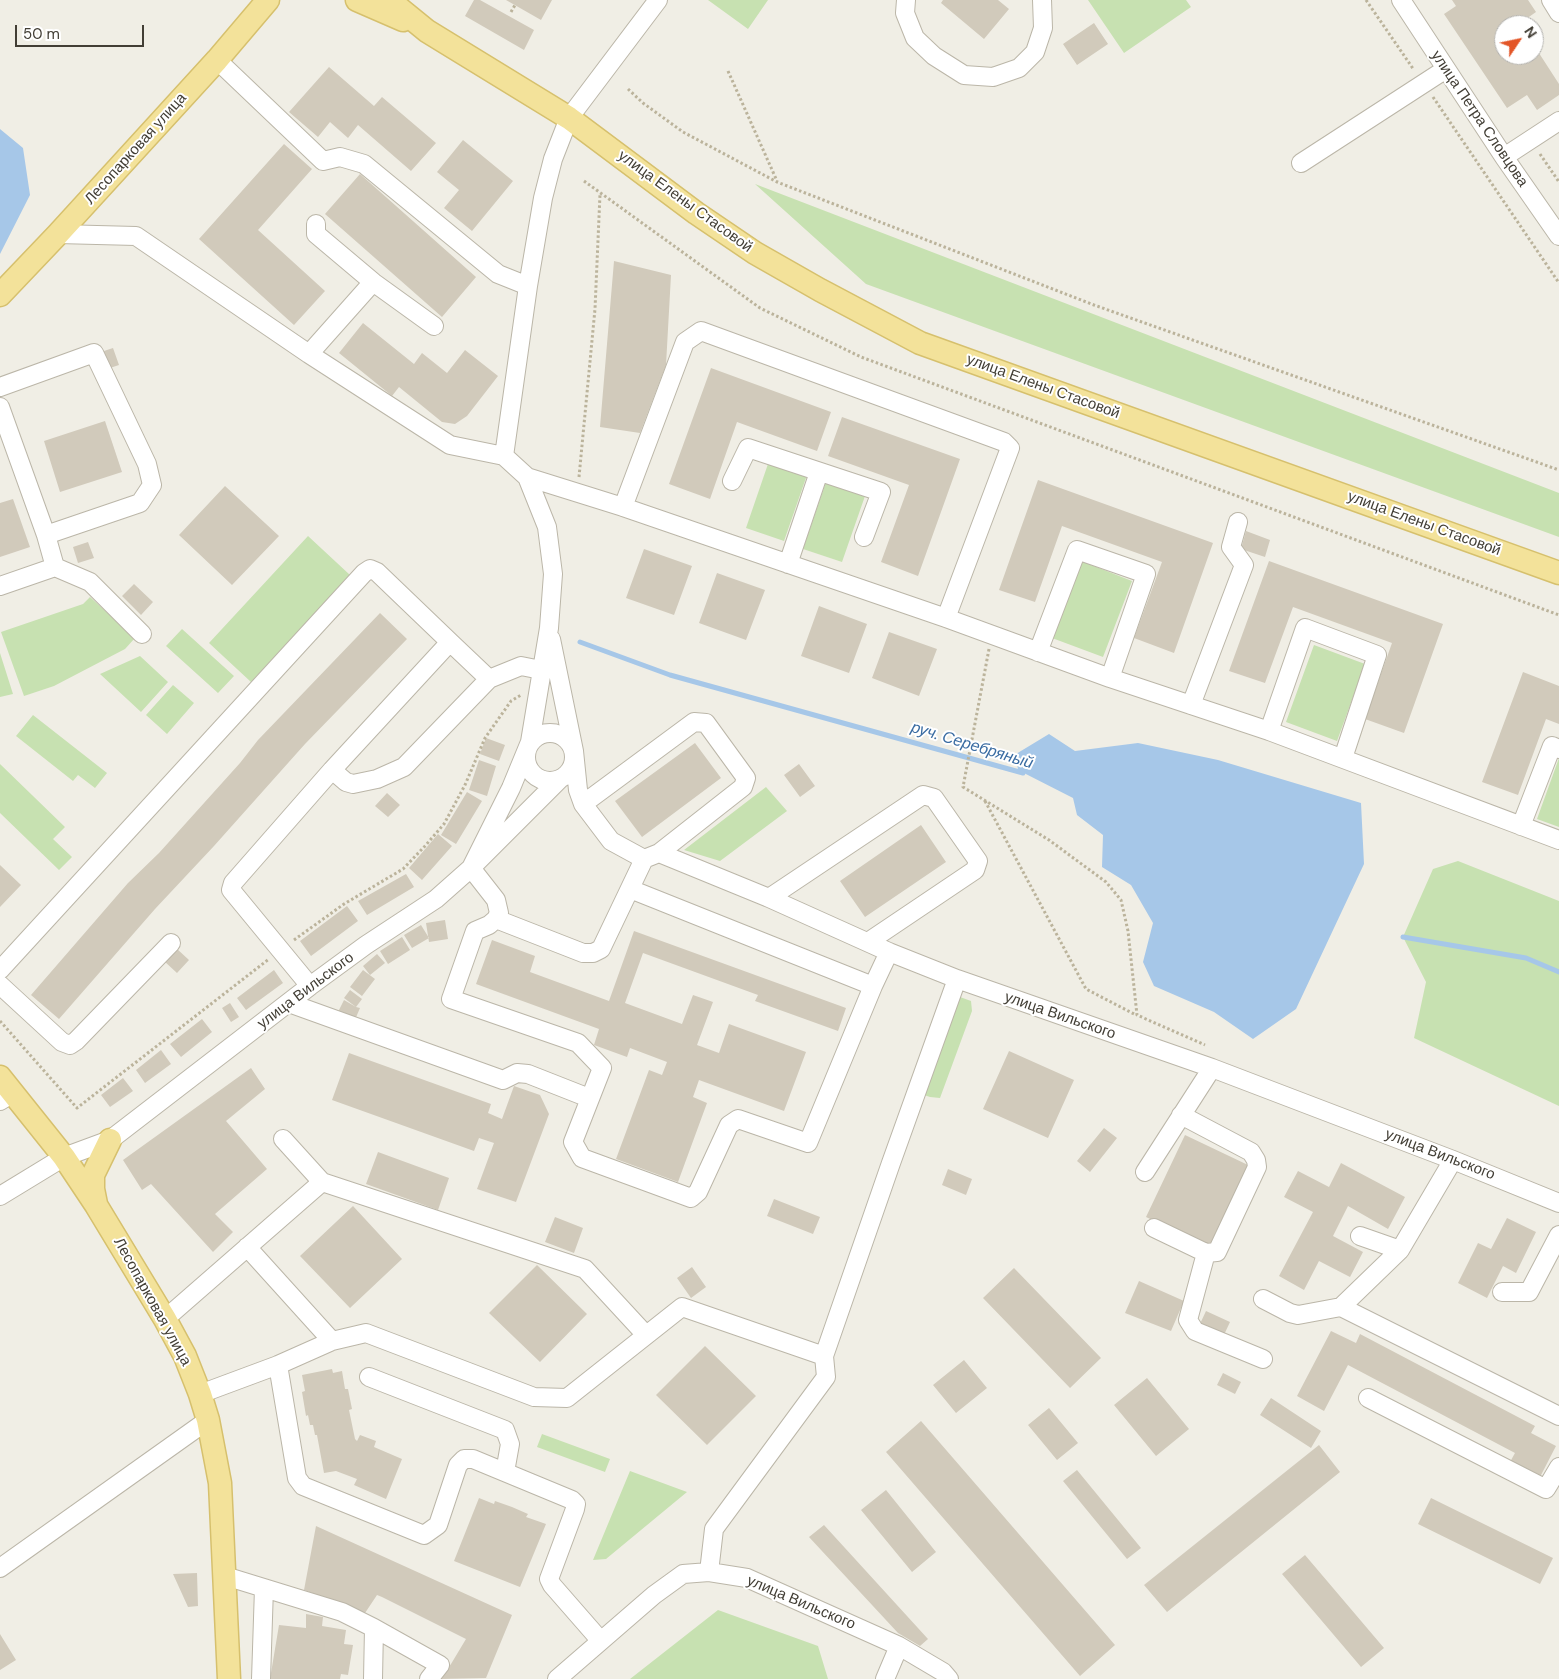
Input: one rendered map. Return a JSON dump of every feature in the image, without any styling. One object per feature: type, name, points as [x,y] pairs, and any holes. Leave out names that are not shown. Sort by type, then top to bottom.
[{"type":"main road","name":"Лесопарковая улица","points":[[0,295],[217,60],[268,0]]},
{"type":"main road","name":"улица Елены Стасовой","points":[[357,0],[427,31],[569,118],[696,213],[755,253],[920,343],[1559,573]]},
{"type":"main road","name":"улица Елены Стасовой","points":[[389,0],[427,31]]},
{"type":"main road","name":"Лесопарковая улица","points":[[4,1090],[64,1157],[96,1204],[165,1319],[185,1356],[200,1394],[208,1420],[220,1483],[228,1679]]},
{"type":"main road","points":[[96,1204],[93,1190],[93,1175],[110,1140]]},
{"type":"street","points":[[504,456],[528,286],[543,198],[553,159],[569,118],[658,0]]},
{"type":"street","points":[[906,0],[905,13],[915,38],[934,56],[964,75],[993,77],[1019,68],[1035,52],[1043,28],[1042,0]]},
{"type":"street","points":[[1551,0],[1559,13]]},
{"type":"street","name":"улица Петра Словцова","points":[[1408,2],[1446,69],[1504,158],[1559,236]]},
{"type":"street","points":[[217,60],[323,161],[340,158],[364,164],[498,274],[528,286]]},
{"type":"street","points":[[1301,163],[1446,69]]},
{"type":"street","points":[[1504,158],[1559,121]]},
{"type":"street","points":[[316,224],[316,234],[373,282],[434,326]]},
{"type":"street","points":[[58,234],[136,236],[309,354],[450,445],[504,456],[527,477],[623,507],[946,618],[1110,678],[1269,731],[1559,840]]},
{"type":"street","points":[[309,354],[373,282]]},
{"type":"street","points":[[623,507],[685,342],[701,331],[1004,442],[1010,448],[946,618]]},
{"type":"street","points":[[0,387],[94,353],[147,464],[152,485],[140,503],[46,535]]},
{"type":"street","points":[[0,407],[46,535],[55,567]]},
{"type":"street","points":[[732,481],[748,448],[881,492],[864,537]]},
{"type":"street","points":[[788,564],[819,472]]},
{"type":"street","points":[[496,919],[583,953],[593,953],[601,949],[630,889],[652,856],[743,787],[746,778],[706,723],[694,722],[583,804],[578,790],[574,751],[549,628],[554,574],[547,527],[527,477]]},
{"type":"street","points":[[1191,705],[1244,565],[1231,547],[1238,522]]},
{"type":"street","points":[[1038,652],[1077,550],[1146,574],[1110,678]]},
{"type":"street","points":[[0,586],[55,567],[90,582],[142,634]]},
{"type":"street","points":[[0,970],[364,573],[370,570],[377,572],[489,678]]},
{"type":"street","name":"улица Вильского","points":[[0,1196],[64,1157],[110,1140],[310,986],[366,945],[436,899],[472,868],[511,788],[528,747],[538,670],[549,628]]},
{"type":"street","points":[[1269,731],[1305,628],[1377,655],[1343,758]]},
{"type":"street","points":[[310,986],[236,897],[231,890],[232,883],[332,770],[450,642]]},
{"type":"street","points":[[332,770],[346,782],[353,784],[377,779],[404,767],[489,678],[521,666],[538,670]]},
{"type":"street","points":[[560,779],[546,781],[532,774],[526,761],[528,747],[542,733],[555,732],[567,739],[574,751],[572,767],[472,868],[496,900],[498,913],[496,919],[489,925],[475,931],[451,999],[578,1043],[602,1068],[573,1142],[582,1158],[691,1198],[698,1192],[728,1125],[738,1119],[808,1143],[889,952]]},
{"type":"street","points":[[1521,826],[1552,746],[1559,749]]},
{"type":"street","points":[[769,898],[923,795],[934,798],[978,861],[975,870],[868,942]]},
{"type":"street","name":"улица Вильского","points":[[583,804],[611,840],[769,898],[889,952],[957,979],[1212,1068],[1559,1202]]},
{"type":"street","points":[[630,889],[873,986]]},
{"type":"street","points":[[0,985],[62,1042],[70,1045],[171,943]]},
{"type":"street","points":[[709,1572],[714,1529],[826,1377],[824,1356],[957,979]]},
{"type":"street","points":[[289,1003],[503,1080],[517,1073],[528,1074],[589,1098]]},
{"type":"street","points":[[1145,1172],[1212,1068]]},
{"type":"street","points":[[1154,1228],[1206,1253],[1217,1252],[1257,1167],[1256,1160],[1251,1152],[1181,1115]]},
{"type":"street","points":[[283,1139],[322,1182],[585,1269],[645,1334]]},
{"type":"street","points":[[1263,1299],[1290,1313],[1298,1315],[1342,1307],[1400,1250],[1453,1160]]},
{"type":"street","points":[[165,1319],[322,1182]]},
{"type":"street","points":[[1502,1292],[1529,1292],[1559,1234]]},
{"type":"street","points":[[1360,1236],[1400,1250]]},
{"type":"street","points":[[248,1247],[332,1341]]},
{"type":"street","points":[[1206,1253],[1188,1320],[1196,1331],[1263,1359]]},
{"type":"street","points":[[200,1394],[278,1365],[332,1341],[366,1333],[534,1397],[566,1398],[645,1334],[682,1307],[824,1356]]},
{"type":"street","points":[[1342,1307],[1559,1416]]},
{"type":"street","points":[[278,1365],[297,1478],[303,1486],[424,1535],[438,1525],[458,1465],[464,1459],[472,1459],[572,1500],[576,1504],[575,1509],[550,1579],[552,1585],[600,1640]]},
{"type":"street","points":[[369,1377],[505,1430],[510,1444],[505,1472]]},
{"type":"street","points":[[1368,1398],[1546,1489],[1559,1468]]},
{"type":"street","points":[[0,1568],[208,1420]]},
{"type":"street","name":"улица Вильского","points":[[557,1679],[600,1640],[654,1595],[683,1574],[709,1572],[747,1578],[899,1646],[943,1672],[949,1679]]},
{"type":"street","points":[[225,1576],[342,1612],[374,1628],[440,1665],[430,1679]]},
{"type":"street","points":[[261,1679],[264,1588]]},
{"type":"street","points":[[373,1679],[374,1628]]},
{"type":"street","points":[[885,1679],[899,1646]]},
{"type":"path","points":[[1366,0],[1559,283]]},
{"type":"path","points":[[511,12],[515,5]]},
{"type":"path","points":[[728,71],[777,182]]},
{"type":"path","points":[[628,89],[643,103],[683,132],[777,182],[1094,305],[1559,470]]},
{"type":"path","points":[[1530,140],[1559,182]]},
{"type":"path","points":[[584,181],[760,308],[861,357],[1559,615]]},
{"type":"path","points":[[580,494],[578,484],[595,309],[600,193]]},
{"type":"path","points":[[991,635],[963,788],[1050,840],[1106,882],[1121,900],[1128,931],[1136,1016]]},
{"type":"path","points":[[0,1021],[77,1108],[280,950],[344,904],[402,869],[444,824],[465,785],[484,738],[511,701],[525,693],[538,670]]},
{"type":"path","points":[[985,800],[1086,988],[1136,1016],[1205,1046]]},
{"type":"green space","points":[[708,0],[768,0],[748,29]]},
{"type":"green space","points":[[1088,0],[1186,0],[1191,7],[1124,53]]},
{"type":"green space","points":[[755,184],[1559,493],[1559,537],[866,284]]},
{"type":"green space","points":[[769,461],[807,475],[784,541],[746,528]]},
{"type":"green space","points":[[826,482],[865,496],[842,562],[803,549]]},
{"type":"green space","points":[[308,536],[350,575],[251,682],[209,643]]},
{"type":"green space","points":[[1081,561],[1132,581],[1103,657],[1052,638]]},
{"type":"green space","points":[[90,597],[135,638],[125,649],[54,686],[24,696],[1,632],[83,604]]},
{"type":"green space","points":[[182,629],[234,676],[218,693],[166,646]]},
{"type":"green space","points":[[1314,645],[1365,664],[1337,741],[1286,722]]},
{"type":"green space","points":[[0,653],[13,694],[0,697]]},
{"type":"green space","points":[[140,656],[168,682],[141,712],[100,674]]},
{"type":"green space","points":[[173,685],[194,703],[167,734],[146,715]]},
{"type":"green space","points":[[33,715],[107,773],[95,788],[78,775],[73,781],[16,736]]},
{"type":"green space","points":[[1559,758],[1559,827],[1537,819]]},
{"type":"green space","points":[[0,764],[65,827],[53,839],[72,857],[59,870],[0,813]]},
{"type":"green space","points":[[766,787],[787,811],[720,861],[684,850]]},
{"type":"green space","points":[[1458,861],[1559,901],[1559,1106],[1414,1038],[1426,982],[1403,937],[1433,869]]},
{"type":"green space","points":[[960,997],[971,1001],[972,1011],[940,1098],[924,1095]]},
{"type":"green space","points":[[542,1434],[610,1459],[605,1472],[537,1447]]},
{"type":"green space","points":[[630,1471],[687,1492],[606,1559],[593,1560]]},
{"type":"green space","points":[[718,1610],[818,1646],[828,1679],[630,1679]]},
{"type":"water","points":[[0,129],[23,148],[30,195],[0,254]]},
{"type":"water","points":[[1049,734],[1075,751],[1138,743],[1218,760],[1361,803],[1364,864],[1296,1009],[1253,1039],[1214,1012],[1154,986],[1143,962],[1153,923],[1131,885],[1102,867],[1103,835],[1077,815],[1073,798],[1018,770],[1016,754]]},
{"type":"building","points":[[474,0],[480,0],[534,30],[524,50],[465,16]]},
{"type":"building","points":[[506,0],[552,0],[541,20]]},
{"type":"building","points":[[943,0],[998,0],[1009,9],[984,39],[941,3]]},
{"type":"building","points":[[1452,0],[1528,0],[1536,12],[1532,15],[1494,15],[1494,65],[1544,65],[1544,61],[1559,84],[1559,95],[1537,110],[1527,95],[1507,108],[1444,14],[1456,6]]},
{"type":"building","points":[[1094,23],[1108,44],[1077,65],[1063,44]]},
{"type":"building","points":[[329,67],[374,106],[382,97],[436,143],[411,171],[358,125],[348,138],[330,122],[318,137],[289,112]]},
{"type":"building","points":[[463,140],[513,181],[472,231],[444,208],[459,190],[437,172]]},
{"type":"building","points":[[284,144],[312,169],[258,230],[325,291],[294,325],[199,239]]},
{"type":"building","points":[[360,174],[476,277],[442,317],[325,214]]},
{"type":"building","points":[[614,261],[671,275],[666,365],[640,433],[600,427]]},
{"type":"building","points":[[363,323],[414,364],[422,353],[447,373],[465,350],[498,376],[467,416],[455,424],[442,422],[399,387],[392,396],[339,353]]},
{"type":"building","points":[[113,348],[119,365],[107,369],[101,352]]},
{"type":"building","points":[[711,368],[831,412],[817,451],[737,422],[710,499],[669,484]]},
{"type":"building","points":[[842,417],[960,459],[918,576],[881,562],[909,485],[828,456]]},
{"type":"building","points":[[105,421],[122,472],[60,492],[44,441]]},
{"type":"building","points":[[1038,480],[1213,543],[1174,653],[1134,638],[1162,562],[1062,526],[1035,602],[999,590]]},
{"type":"building","points":[[225,486],[279,536],[232,585],[179,535]]},
{"type":"building","points":[[13,499],[30,547],[0,557],[0,503]]},
{"type":"building","points":[[1246,531],[1270,540],[1265,557],[1241,549]]},
{"type":"building","points":[[88,542],[94,558],[78,563],[73,547]]},
{"type":"building","points":[[644,549],[692,566],[674,615],[626,598]]},
{"type":"building","points":[[1269,561],[1443,624],[1404,733],[1365,719],[1392,643],[1293,607],[1265,683],[1229,671]]},
{"type":"building","points":[[717,573],[765,590],[746,640],[699,623]]},
{"type":"building","points":[[134,584],[153,602],[141,615],[122,596]]},
{"type":"building","points":[[819,606],[867,624],[849,673],[801,656]]},
{"type":"building","points":[[380,613],[407,639],[305,744],[155,909],[59,1019],[31,995],[128,883],[159,853],[240,763],[258,740]]},
{"type":"building","points":[[889,632],[937,649],[919,696],[872,678]]},
{"type":"building","points":[[1523,672],[1559,686],[1559,724],[1546,719],[1518,795],[1482,782]]},
{"type":"building","points":[[486,738],[505,745],[499,761],[480,754]]},
{"type":"building","points":[[695,743],[721,778],[642,837],[615,801]]},
{"type":"building","points":[[479,760],[496,766],[487,796],[469,790]]},
{"type":"building","points":[[799,764],[815,786],[800,797],[784,775]]},
{"type":"building","points":[[467,792],[482,801],[456,844],[441,835]]},
{"type":"building","points":[[387,793],[400,805],[388,817],[375,806]]},
{"type":"building","points":[[921,825],[946,862],[865,917],[840,881]]},
{"type":"building","points":[[438,834],[452,846],[422,880],[409,868]]},
{"type":"building","points":[[0,865],[21,885],[0,907]]},
{"type":"building","points":[[406,874],[414,887],[367,915],[358,901]]},
{"type":"building","points":[[347,906],[358,921],[311,956],[300,941]]},
{"type":"building","points":[[445,920],[448,939],[429,942],[426,923]]},
{"type":"building","points":[[421,925],[429,938],[412,948],[404,935]]},
{"type":"building","points":[[634,931],[846,1008],[838,1031],[755,1001],[758,995],[643,953],[625,1003],[682,1024],[693,995],[713,1002],[697,1045],[719,1053],[729,1024],[806,1052],[784,1111],[699,1080],[693,1097],[707,1103],[678,1182],[616,1159],[649,1070],[662,1075],[667,1062],[630,1048],[627,1057],[594,1045],[599,1029],[476,984],[492,940],[535,956],[530,972],[609,1001]]},
{"type":"building","points":[[402,937],[410,950],[388,964],[380,951]]},
{"type":"building","points":[[176,948],[189,960],[177,973],[164,961]]},
{"type":"building","points":[[377,954],[385,963],[370,975],[363,966]]},
{"type":"building","points":[[274,970],[283,983],[246,1010],[237,998]]},
{"type":"building","points":[[363,970],[375,979],[362,996],[350,987]]},
{"type":"building","points":[[350,990],[362,999],[356,1007],[344,998]]},
{"type":"building","points":[[344,1000],[360,1008],[354,1022],[337,1014]]},
{"type":"building","points":[[230,1003],[239,1017],[231,1022],[222,1008]]},
{"type":"building","points":[[202,1019],[212,1032],[181,1057],[170,1044]]},
{"type":"building","points":[[161,1050],[171,1064],[145,1083],[136,1070]]},
{"type":"building","points":[[1009,1051],[1074,1080],[1048,1138],[983,1109]]},
{"type":"building","points":[[349,1053],[491,1104],[488,1113],[502,1119],[514,1086],[540,1095],[549,1114],[516,1202],[477,1189],[494,1143],[479,1138],[474,1151],[332,1100]]},
{"type":"building","points":[[251,1068],[265,1089],[226,1121],[267,1169],[215,1214],[233,1232],[213,1252],[151,1184],[142,1190],[123,1160]]},
{"type":"building","points":[[123,1078],[133,1091],[110,1107],[101,1095]]},
{"type":"building","points":[[1104,1128],[1117,1138],[1090,1172],[1077,1161]]},
{"type":"building","points":[[1185,1135],[1248,1165],[1209,1247],[1146,1217]]},
{"type":"building","points":[[378,1152],[449,1178],[438,1210],[366,1184]]},
{"type":"building","points":[[1341,1163],[1405,1197],[1388,1229],[1348,1206],[1333,1236],[1363,1252],[1350,1277],[1319,1261],[1304,1290],[1279,1276],[1313,1212],[1284,1197],[1298,1171],[1329,1187]]},
{"type":"building","points":[[948,1169],[972,1179],[966,1195],[942,1185]]},
{"type":"building","points":[[774,1199],[820,1217],[813,1234],[767,1216]]},
{"type":"building","points":[[353,1206],[402,1259],[350,1308],[300,1256]]},
{"type":"building","points":[[555,1217],[583,1228],[574,1253],[545,1242]]},
{"type":"building","points":[[1507,1218],[1536,1232],[1516,1273],[1503,1266],[1487,1298],[1458,1283],[1478,1243],[1491,1249]]},
{"type":"building","points":[[537,1265],[587,1314],[540,1362],[489,1313]]},
{"type":"building","points":[[692,1267],[706,1287],[691,1298],[677,1278]]},
{"type":"building","points":[[1014,1268],[1101,1358],[1070,1388],[983,1298]]},
{"type":"building","points":[[1139,1281],[1184,1301],[1171,1331],[1125,1313]]},
{"type":"building","points":[[1206,1311],[1230,1322],[1223,1337],[1199,1326]]},
{"type":"building","points":[[1331,1331],[1356,1343],[1360,1334],[1535,1426],[1531,1433],[1556,1446],[1540,1477],[1510,1462],[1515,1453],[1348,1365],[1324,1411],[1297,1396]]},
{"type":"building","points":[[705,1346],[756,1396],[707,1445],[656,1395]]},
{"type":"building","points":[[964,1360],[987,1388],[956,1413],[933,1385]]},
{"type":"building","points":[[332,1369],[333,1373],[342,1371],[345,1389],[348,1389],[352,1409],[349,1410],[355,1439],[357,1441],[360,1435],[376,1441],[374,1447],[402,1459],[386,1499],[354,1485],[357,1479],[336,1471],[324,1473],[317,1435],[315,1435],[313,1425],[310,1425],[308,1415],[306,1416],[302,1392],[305,1391],[302,1375]]},
{"type":"building","points":[[1223,1373],[1241,1382],[1235,1394],[1217,1385]]},
{"type":"building","points":[[1147,1378],[1189,1429],[1156,1456],[1114,1405]]},
{"type":"building","points":[[1271,1398],[1321,1431],[1311,1448],[1260,1415]]},
{"type":"building","points":[[1049,1408],[1078,1443],[1057,1460],[1028,1425]]},
{"type":"building","points":[[921,1421],[1115,1645],[1080,1676],[886,1452]]},
{"type":"building","points":[[1319,1445],[1340,1472],[1167,1612],[1144,1585]]},
{"type":"building","points":[[1077,1470],[1141,1548],[1127,1559],[1063,1481]]},
{"type":"building","points":[[886,1490],[936,1552],[912,1572],[861,1510]]},
{"type":"building","points":[[479,1498],[494,1504],[495,1501],[512,1507],[528,1514],[526,1517],[546,1524],[520,1587],[454,1561]]},
{"type":"building","points":[[1431,1498],[1553,1558],[1540,1584],[1418,1524]]},
{"type":"building","points":[[824,1525],[928,1639],[920,1646],[898,1633],[809,1537]]},
{"type":"building","points":[[316,1526],[512,1615],[486,1678],[439,1679],[451,1664],[466,1639],[382,1597],[377,1595],[365,1613],[304,1590]]},
{"type":"building","points":[[1305,1555],[1384,1648],[1361,1667],[1282,1574]]},
{"type":"building","points":[[197,1573],[198,1606],[188,1607],[173,1574]]},
{"type":"building","points":[[306,1614],[323,1617],[322,1626],[346,1630],[344,1644],[353,1645],[348,1675],[341,1674],[340,1679],[270,1679],[279,1625],[306,1628]]},
{"type":"building","points":[[0,1634],[16,1660],[0,1670]]},
{"type":"waterway","name":"руч. Серебряный","points":[[580,642],[670,675],[1023,773]]},
{"type":"waterway","name":"руч. Серебряный","points":[[1403,937],[1526,958],[1559,972]]}]
